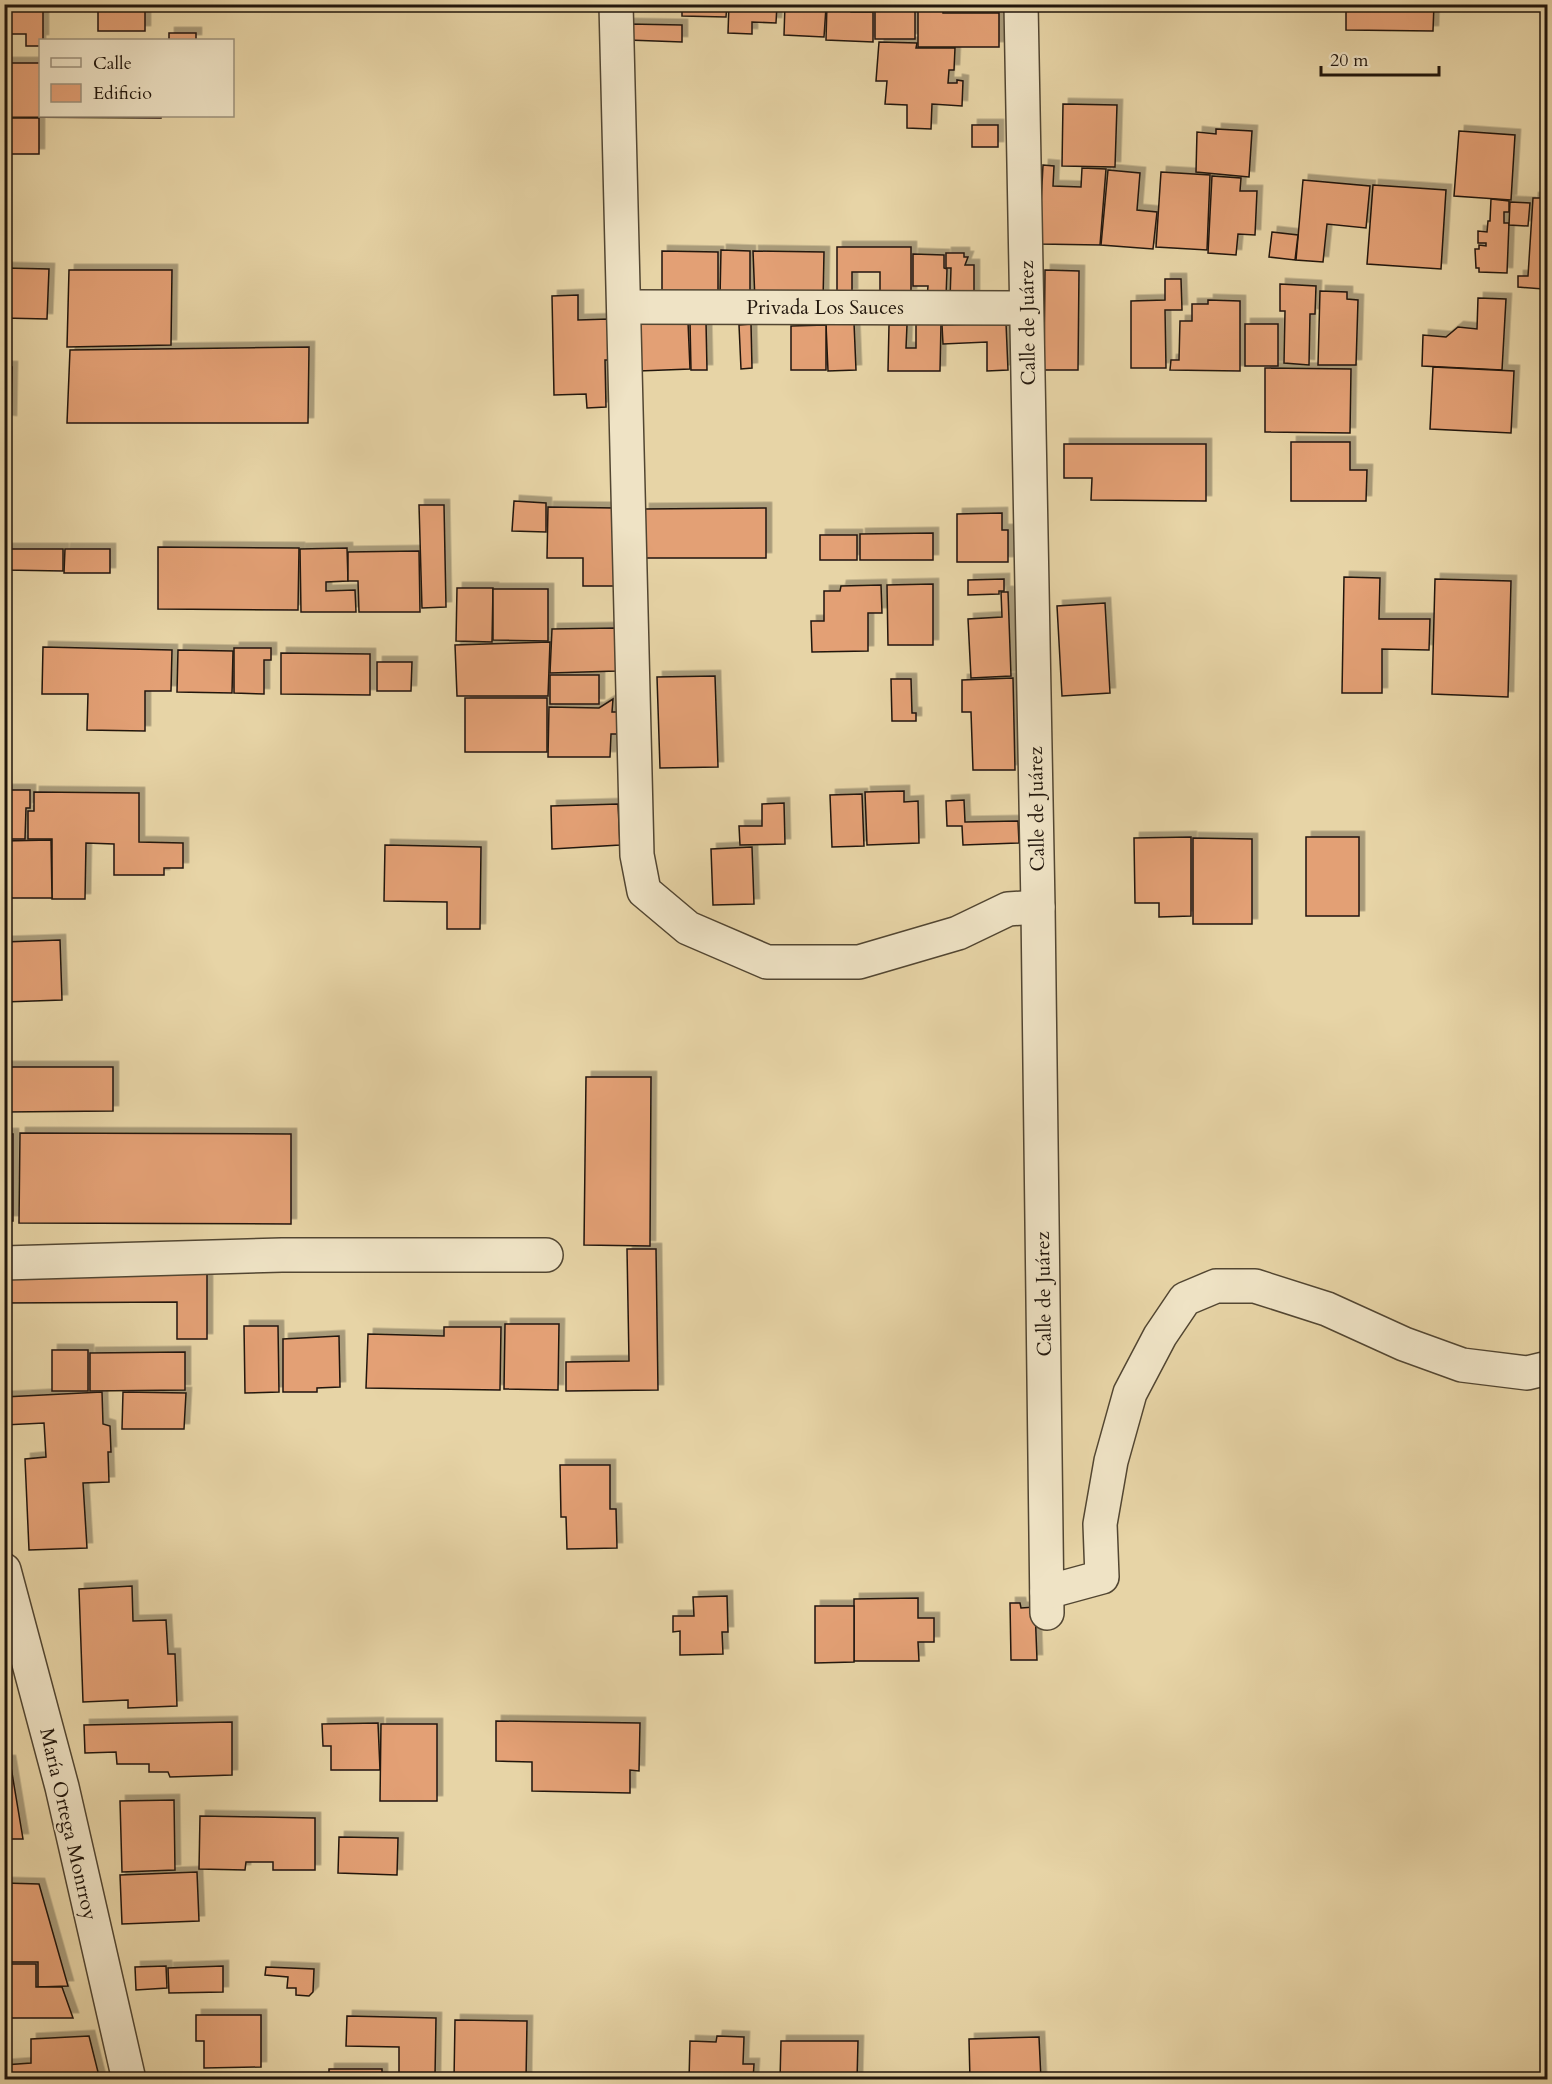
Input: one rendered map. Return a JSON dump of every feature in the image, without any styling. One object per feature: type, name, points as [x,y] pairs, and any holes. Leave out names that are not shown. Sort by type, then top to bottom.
[{"type":"street","points":[[616,4],[637,855],[645,891],[688,928],[767,962],[859,962],[958,933],[1008,909],[1038,907]]},
{"type":"street","name":"Calle de Juárez","points":[[1021,4],[1038,907],[1047,1602],[1102,1577],[1100,1524],[1111,1461],[1130,1393],[1160,1336],[1185,1299],[1216,1286],[1256,1286],[1327,1309],[1404,1344],[1461,1365],[1527,1373],[1547,1369]]},
{"type":"street","name":"Privada Los Sauces","points":[[625,307],[1026,308]]},
{"type":"street","points":[[4,1263],[282,1255],[546,1255]]},
{"type":"street","name":"María Ortega Monrroy","points":[[4,1570],[15,1655],[62,1787],[129,2079]]},
{"type":"building","points":[[4,4],[43,4],[43,39],[39,39],[39,46],[26,46],[26,34],[4,34]]},
{"type":"building","points":[[682,4],[727,4],[726,17],[682,16]]},
{"type":"building","points":[[729,4],[777,4],[776,23],[752,22],[752,34],[728,33]]},
{"type":"building","points":[[785,4],[826,7],[824,37],[784,35]]},
{"type":"building","points":[[827,4],[851,4],[851,12],[873,12],[873,42],[826,40]]},
{"type":"building","points":[[875,4],[915,4],[915,39],[875,39]]},
{"type":"building","points":[[918,4],[943,4],[943,13],[999,13],[999,47],[918,47]]},
{"type":"building","points":[[1114,4],[1156,4],[1155,11],[1114,9]]},
{"type":"building","points":[[1346,4],[1434,4],[1433,31],[1346,30]]},
{"type":"building","points":[[98,5],[145,5],[145,31],[98,31]]},
{"type":"building","points":[[628,24],[682,25],[682,42],[628,40]]},
{"type":"building","points":[[169,33],[196,33],[196,39],[169,39]]},
{"type":"building","points":[[879,42],[917,43],[916,48],[955,48],[954,70],[949,70],[948,83],[963,81],[962,106],[932,104],[931,129],[907,128],[907,105],[885,104],[887,81],[876,81]]},
{"type":"building","points":[[4,63],[39,63],[39,117],[161,118],[4,117]]},
{"type":"building","points":[[1063,104],[1117,105],[1115,167],[1062,166]]},
{"type":"building","points":[[4,118],[39,118],[39,154],[4,154]]},
{"type":"building","points":[[972,125],[998,125],[998,147],[972,147]]},
{"type":"building","points":[[1216,129],[1252,131],[1249,177],[1196,172],[1197,132],[1216,134]]},
{"type":"building","points":[[1459,131],[1515,135],[1511,200],[1454,196]]},
{"type":"building","points":[[1043,165],[1054,166],[1053,186],[1081,187],[1082,168],[1106,169],[1100,245],[1039,244]]},
{"type":"building","points":[[1108,170],[1140,173],[1137,210],[1157,212],[1153,249],[1101,245]]},
{"type":"building","points":[[1161,172],[1210,175],[1207,250],[1156,247]]},
{"type":"building","points":[[1212,176],[1241,178],[1240,191],[1257,191],[1255,235],[1238,234],[1236,255],[1208,253]]},
{"type":"building","points":[[1303,180],[1370,186],[1366,228],[1327,224],[1323,262],[1296,260]]},
{"type":"building","points":[[1373,185],[1446,190],[1441,269],[1367,264]]},
{"type":"building","points":[[1533,198],[1548,198],[1543,289],[1518,287],[1518,276],[1528,276]]},
{"type":"building","points":[[1491,199],[1509,201],[1509,212],[1504,212],[1504,223],[1509,223],[1507,273],[1479,272],[1479,268],[1476,268],[1475,249],[1479,249],[1479,245],[1486,246],[1486,243],[1478,243],[1478,231],[1487,232]]},
{"type":"building","points":[[1510,202],[1530,203],[1528,226],[1509,225]]},
{"type":"building","points":[[1272,232],[1298,235],[1295,260],[1269,257]]},
{"type":"building","points":[[837,247],[911,247],[911,294],[880,294],[880,272],[852,272],[852,294],[837,294]]},
{"type":"building","points":[[721,250],[750,251],[750,299],[720,298]]},
{"type":"building","points":[[662,251],[718,252],[718,297],[662,296]]},
{"type":"building","points":[[753,251],[824,252],[823,302],[755,301]]},
{"type":"building","points":[[946,253],[964,253],[964,257],[968,257],[965,265],[974,265],[974,301],[950,300],[951,268],[946,268]]},
{"type":"building","points":[[913,254],[944,255],[944,268],[947,269],[946,298],[927,298],[928,286],[913,286]]},
{"type":"building","points":[[4,268],[49,269],[47,319],[4,318]]},
{"type":"building","points":[[69,270],[172,270],[171,345],[67,347]]},
{"type":"building","points":[[1045,270],[1079,271],[1078,370],[1044,370]]},
{"type":"building","points":[[1165,279],[1181,279],[1182,310],[1165,310],[1166,368],[1131,368],[1131,301],[1165,300]]},
{"type":"building","points":[[1280,284],[1316,286],[1315,314],[1310,314],[1309,365],[1284,363],[1285,311],[1280,311]]},
{"type":"building","points":[[1320,291],[1347,292],[1347,299],[1358,300],[1356,365],[1318,365]]},
{"type":"building","points":[[578,295],[578,320],[609,319],[610,360],[605,360],[606,407],[587,408],[586,394],[554,395],[552,296]]},
{"type":"building","points":[[1478,298],[1506,299],[1502,370],[1422,366],[1423,335],[1446,337],[1458,327],[1477,329]]},
{"type":"building","points":[[1208,300],[1240,301],[1240,371],[1170,370],[1171,360],[1179,360],[1180,321],[1192,321],[1192,304],[1208,304]]},
{"type":"building","points":[[688,322],[690,369],[639,371],[637,324]]},
{"type":"building","points":[[690,322],[706,322],[707,370],[691,370]]},
{"type":"building","points":[[916,322],[941,323],[940,371],[888,371],[889,325],[907,325],[906,348],[916,348]]},
{"type":"building","points":[[854,323],[856,370],[828,371],[826,324]]},
{"type":"building","points":[[1006,323],[1008,370],[987,371],[987,342],[943,344],[942,325]]},
{"type":"building","points":[[751,324],[752,368],[741,369],[739,325]]},
{"type":"building","points":[[1245,324],[1278,324],[1278,366],[1245,366]]},
{"type":"building","points":[[826,325],[826,370],[791,370],[791,326]]},
{"type":"building","points":[[309,347],[308,423],[67,423],[70,350]]},
{"type":"building","points":[[4,367],[12,367],[11,421],[4,420]]},
{"type":"building","points":[[1433,367],[1514,371],[1511,433],[1430,429]]},
{"type":"building","points":[[1265,368],[1351,369],[1350,433],[1265,432]]},
{"type":"building","points":[[1291,442],[1350,442],[1350,470],[1367,470],[1366,501],[1291,501]]},
{"type":"building","points":[[1064,444],[1206,444],[1206,501],[1091,500],[1092,478],[1064,478]]},
{"type":"building","points":[[514,501],[546,503],[546,532],[512,531]]},
{"type":"building","points":[[419,505],[444,505],[446,607],[422,608]]},
{"type":"building","points":[[548,507],[615,508],[614,586],[583,586],[583,558],[547,558]]},
{"type":"building","points":[[766,508],[766,558],[644,558],[644,509]]},
{"type":"building","points":[[1002,513],[1002,530],[1008,530],[1008,562],[957,562],[957,514]]},
{"type":"building","points":[[933,533],[933,560],[860,560],[860,534]]},
{"type":"building","points":[[820,535],[857,535],[857,560],[820,560]]},
{"type":"building","points":[[158,547],[299,548],[298,610],[158,609]]},
{"type":"building","points":[[347,548],[348,581],[326,582],[326,591],[355,590],[356,612],[301,612],[300,549]]},
{"type":"building","points":[[4,549],[63,549],[63,571],[4,570]]},
{"type":"building","points":[[65,549],[110,549],[110,573],[64,573]]},
{"type":"building","points":[[419,551],[420,612],[359,612],[358,581],[348,581],[348,552]]},
{"type":"building","points":[[1344,577],[1380,578],[1379,619],[1430,619],[1429,650],[1382,649],[1382,693],[1342,693]]},
{"type":"building","points":[[1004,579],[1004,591],[999,591],[999,594],[968,595],[968,580]]},
{"type":"building","points":[[1435,579],[1511,581],[1508,697],[1432,694]]},
{"type":"building","points":[[933,584],[933,645],[888,645],[887,585]]},
{"type":"building","points":[[881,585],[882,613],[868,613],[868,651],[812,652],[811,621],[824,621],[824,591],[840,591],[841,586]]},
{"type":"building","points":[[457,588],[493,588],[492,642],[456,641]]},
{"type":"building","points":[[493,589],[548,589],[548,641],[493,640]]},
{"type":"building","points":[[1001,592],[1008,592],[1011,676],[971,678],[968,619],[1002,617]]},
{"type":"building","points":[[1105,603],[1110,693],[1062,696],[1057,606]]},
{"type":"building","points":[[616,628],[617,671],[550,673],[552,629]]},
{"type":"building","points":[[550,642],[548,696],[457,696],[455,645]]},
{"type":"building","points":[[43,647],[172,650],[171,691],[145,691],[145,731],[87,730],[88,694],[42,694]]},
{"type":"building","points":[[234,648],[271,648],[271,660],[264,660],[264,694],[234,693]]},
{"type":"building","points":[[178,650],[233,651],[232,693],[177,692]]},
{"type":"building","points":[[281,653],[370,654],[370,695],[281,694]]},
{"type":"building","points":[[377,662],[412,662],[411,691],[377,691]]},
{"type":"building","points":[[550,675],[599,675],[599,704],[550,704]]},
{"type":"building","points":[[715,676],[718,767],[660,768],[657,677]]},
{"type":"building","points":[[1013,678],[1015,770],[973,770],[971,712],[962,712],[962,680]]},
{"type":"building","points":[[891,679],[911,679],[912,713],[916,713],[916,721],[892,721]]},
{"type":"building","points":[[465,698],[547,698],[547,752],[465,752]]},
{"type":"building","points":[[613,699],[612,712],[619,712],[618,734],[611,734],[610,757],[548,757],[549,707],[599,708]]},
{"type":"building","points":[[4,790],[30,790],[30,808],[26,808],[25,839],[4,839]]},
{"type":"building","points":[[904,791],[904,802],[918,801],[919,843],[867,845],[865,792]]},
{"type":"building","points":[[34,792],[139,793],[139,842],[183,843],[183,868],[164,868],[164,875],[114,875],[114,844],[86,843],[85,899],[52,899],[52,839],[28,839],[28,811],[34,811]]},
{"type":"building","points":[[862,794],[864,846],[832,847],[830,795]]},
{"type":"building","points":[[964,800],[965,822],[1018,821],[1019,843],[963,845],[962,826],[947,826],[946,801]]},
{"type":"building","points":[[784,803],[785,844],[740,845],[739,826],[762,826],[762,804]]},
{"type":"building","points":[[618,804],[620,845],[552,849],[551,806]]},
{"type":"building","points":[[1191,837],[1191,916],[1159,917],[1159,903],[1135,903],[1134,838]]},
{"type":"building","points":[[1306,837],[1359,837],[1359,916],[1306,916]]},
{"type":"building","points":[[1193,838],[1252,839],[1252,924],[1193,924]]},
{"type":"building","points":[[51,840],[52,898],[4,898],[4,841]]},
{"type":"building","points":[[385,845],[481,847],[480,929],[447,929],[447,902],[384,901]]},
{"type":"building","points":[[752,847],[754,904],[713,905],[711,849]]},
{"type":"building","points":[[60,940],[62,1000],[4,1002],[4,942]]},
{"type":"building","points":[[4,1067],[113,1067],[113,1111],[4,1112]]},
{"type":"building","points":[[586,1077],[651,1077],[650,1246],[584,1245]]},
{"type":"building","points":[[20,1133],[291,1134],[291,1224],[19,1223]]},
{"type":"building","points":[[4,1134],[13,1134],[13,1221],[4,1221]]},
{"type":"building","points":[[627,1249],[656,1249],[658,1390],[566,1391],[566,1362],[629,1361]]},
{"type":"building","points":[[207,1271],[207,1339],[177,1339],[177,1302],[4,1303],[4,1272]]},
{"type":"building","points":[[505,1324],[559,1324],[558,1390],[504,1389]]},
{"type":"building","points":[[244,1326],[278,1326],[279,1392],[245,1393]]},
{"type":"building","points":[[444,1327],[501,1327],[500,1390],[366,1388],[368,1334],[444,1336]]},
{"type":"building","points":[[339,1336],[340,1387],[317,1388],[317,1392],[283,1392],[283,1339]]},
{"type":"building","points":[[52,1350],[88,1350],[88,1391],[52,1391]]},
{"type":"building","points":[[185,1352],[185,1390],[90,1391],[90,1353]]},
{"type":"building","points":[[102,1392],[103,1424],[110,1426],[109,1482],[83,1483],[87,1548],[29,1550],[25,1459],[46,1457],[44,1423],[4,1425],[4,1397]]},
{"type":"building","points":[[123,1392],[186,1393],[184,1429],[122,1429]]},
{"type":"building","points":[[560,1465],[610,1465],[610,1509],[616,1509],[617,1548],[567,1549],[566,1517],[561,1517]]},
{"type":"building","points":[[132,1586],[133,1621],[166,1620],[168,1654],[175,1654],[177,1706],[128,1708],[128,1700],[83,1702],[79,1589]]},
{"type":"building","points":[[727,1596],[728,1632],[722,1632],[723,1654],[680,1655],[680,1631],[673,1632],[673,1616],[694,1616],[693,1597]]},
{"type":"building","points":[[918,1598],[918,1618],[934,1618],[934,1642],[918,1642],[919,1661],[854,1661],[854,1599]]},
{"type":"building","points":[[1010,1603],[1020,1603],[1021,1608],[1035,1607],[1037,1660],[1011,1660]]},
{"type":"building","points":[[815,1606],[854,1606],[854,1662],[815,1663]]},
{"type":"building","points":[[496,1721],[640,1723],[639,1771],[630,1770],[630,1793],[532,1791],[532,1762],[496,1761]]},
{"type":"building","points":[[232,1722],[232,1775],[170,1777],[168,1772],[149,1772],[149,1764],[117,1764],[116,1752],[85,1753],[84,1725]]},
{"type":"building","points":[[378,1723],[380,1770],[331,1770],[331,1746],[323,1746],[322,1724]]},
{"type":"building","points":[[381,1724],[437,1724],[437,1801],[380,1801]]},
{"type":"building","points":[[4,1761],[10,1761],[23,1839],[4,1839]]},
{"type":"building","points":[[174,1800],[175,1870],[122,1872],[120,1801]]},
{"type":"building","points":[[200,1816],[315,1818],[315,1870],[273,1870],[273,1862],[246,1862],[245,1870],[199,1869]]},
{"type":"building","points":[[339,1837],[398,1838],[397,1875],[338,1873]]},
{"type":"building","points":[[197,1872],[199,1921],[122,1924],[120,1875]]},
{"type":"building","points":[[4,1883],[39,1884],[68,1986],[38,1987],[38,1962],[4,1962]]},
{"type":"building","points":[[4,1962],[8,1962],[8,1988],[4,1988]]},
{"type":"building","points":[[9,1964],[36,1964],[36,1987],[62,1987],[73,2018],[5,2018],[5,1989],[9,1989]]},
{"type":"building","points":[[166,1966],[167,1988],[136,1990],[135,1967]]},
{"type":"building","points":[[223,1966],[223,1992],[169,1993],[168,1968]]},
{"type":"building","points":[[266,1967],[314,1969],[313,1992],[309,1996],[296,1995],[296,1988],[287,1988],[288,1977],[265,1975]]},
{"type":"building","points":[[196,2015],[261,2015],[261,2067],[204,2068],[204,2041],[196,2041]]},
{"type":"building","points":[[347,2016],[436,2018],[435,2076],[399,2075],[399,2047],[346,2046]]},
{"type":"building","points":[[455,2020],[527,2021],[526,2080],[454,2080]]},
{"type":"building","points":[[89,2036],[100,2080],[4,2080],[4,2065],[31,2063],[31,2039]]},
{"type":"building","points":[[717,2036],[744,2037],[743,2064],[754,2064],[753,2080],[689,2080],[690,2041],[716,2042]]},
{"type":"building","points":[[1039,2037],[1041,2080],[970,2080],[969,2039]]},
{"type":"building","points":[[781,2041],[858,2041],[857,2080],[780,2080]]},
{"type":"building","points":[[329,2069],[382,2069],[382,2080],[329,2080]]}]
